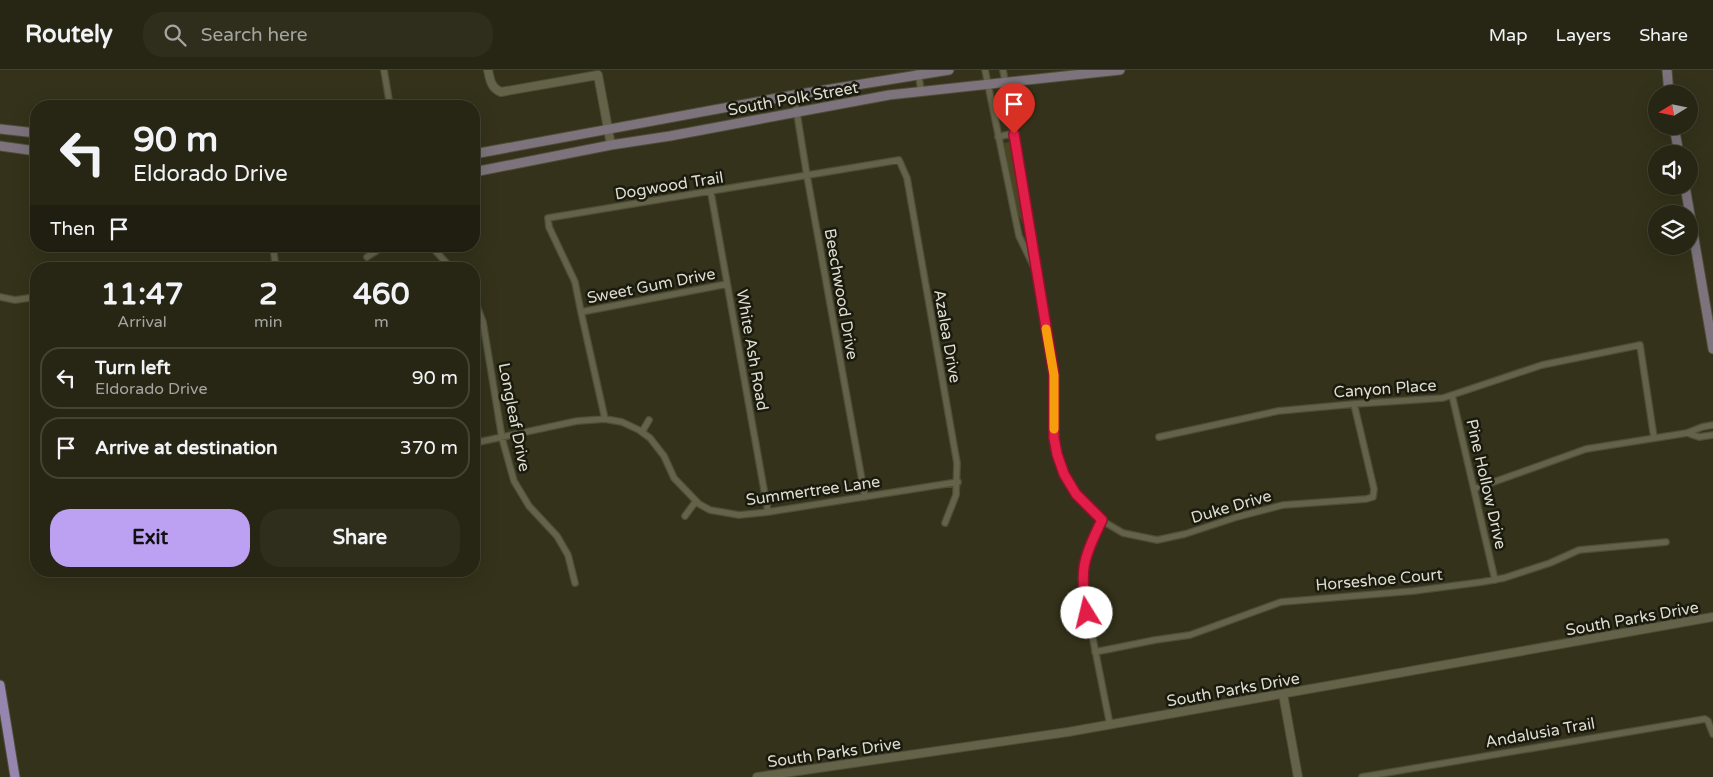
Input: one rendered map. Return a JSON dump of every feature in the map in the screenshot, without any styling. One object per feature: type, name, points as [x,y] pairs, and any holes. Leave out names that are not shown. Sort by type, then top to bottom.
[{"type":"main road","name":"South Polk Street","points":[[480,153],[919,72],[949,70]]},
{"type":"main road","name":"South Polk Street","points":[[480,171],[611,145],[921,91],[1120,70]]},
{"type":"main road","points":[[1660,70],[1666,85]]},
{"type":"main road","points":[[1667,70],[1668,85]]},
{"type":"main road","points":[[0,129],[30,132]]},
{"type":"main road","points":[[0,146],[30,150]]},
{"type":"main road","points":[[1687,195],[1713,349]]},
{"type":"main road","points":[[0,685],[15,777]]},
{"type":"street","points":[[384,70],[389,100]]},
{"type":"street","points":[[488,70],[491,84],[500,92],[597,72],[611,145]]},
{"type":"street","points":[[985,70],[1019,236],[1038,276]]},
{"type":"street","name":"Duke Drive","points":[[1003,70],[1054,375],[1054,438],[1057,454],[1064,474],[1076,494],[1102,520],[1123,533],[1157,540],[1185,534],[1237,517],[1283,505],[1366,499],[1373,496],[1374,489],[1354,404]]},
{"type":"street","points":[[919,72],[921,91]]},
{"type":"street","name":"Beechwood Drive","points":[[794,95],[806,176],[865,497]]},
{"type":"street","points":[[998,137],[1014,134]]},
{"type":"street","name":"Azalea Drive","points":[[892,161],[899,160],[907,178],[957,463],[958,482],[956,495],[945,523]]},
{"type":"street","name":"Dogwood Trail","points":[[581,312],[575,282],[549,227],[548,218],[711,193],[892,161]]},
{"type":"street","name":"White Ash Road","points":[[711,193],[768,512]]},
{"type":"street","points":[[367,257],[375,252]]},
{"type":"street","points":[[436,252],[446,262]]},
{"type":"street","name":"Sweet Gum Drive","points":[[581,312],[727,284]]},
{"type":"street","points":[[0,297],[15,300],[30,298]]},
{"type":"street","points":[[581,312],[606,419]]},
{"type":"street","name":"Longleaf Drive","points":[[480,314],[483,322],[502,438],[514,481],[529,506],[557,536],[568,555],[575,583]]},
{"type":"street","name":"Canyon Place","points":[[1159,437],[1278,411],[1443,398],[1542,365],[1640,345],[1654,438]]},
{"type":"street","name":"Pine Hollow Drive","points":[[1452,395],[1495,580]]},
{"type":"street","name":"Summertree Lane","points":[[480,442],[555,425],[606,419],[622,422],[650,438],[664,456],[674,478],[696,501],[710,510],[739,515],[958,482]]},
{"type":"street","points":[[642,432],[649,420]]},
{"type":"street","points":[[1474,489],[1586,449],[1688,433],[1713,425]]},
{"type":"street","points":[[1688,433],[1699,437],[1713,435]]},
{"type":"street","points":[[685,516],[696,501]]},
{"type":"street","points":[[1102,520],[1089,545],[1083,567],[1084,594],[1110,724]]},
{"type":"street","name":"Horseshoe Court","points":[[1095,652],[1190,635],[1281,602],[1413,591],[1495,580],[1550,563],[1579,550],[1666,542]]},
{"type":"street","name":"South Parks Drive","points":[[757,777],[1068,732],[1713,617]]},
{"type":"street","points":[[1283,694],[1298,777]]},
{"type":"street","name":"Andalusia Trail","points":[[1362,777],[1395,774],[1705,719],[1708,721],[1713,734]]},
{"type":"shaded area","points":[[1012,141],[1028,236],[1017,211],[1004,143]]},
{"type":"slow traffic","points":[[1046,329],[1054,375],[1054,429]]},
{"type":"route","points":[[1014,134],[1054,375],[1054,438],[1057,454],[1064,474],[1076,494],[1102,520],[1089,545],[1083,567],[1087,613]]}]
